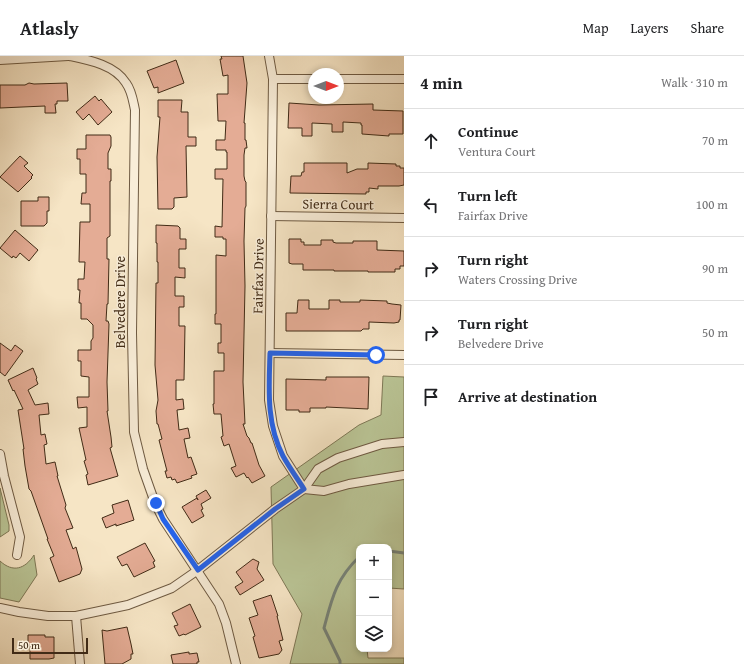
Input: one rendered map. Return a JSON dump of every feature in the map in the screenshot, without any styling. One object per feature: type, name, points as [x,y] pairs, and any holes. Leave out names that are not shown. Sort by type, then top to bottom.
[{"type":"street","name":"Belvedere Drive","points":[[0,60],[69,56],[95,62],[118,74],[126,83],[131,94],[135,110],[132,333],[134,432],[143,469],[163,519],[219,604],[226,623],[236,664]]},
{"type":"street","name":"Fairfax Drive","points":[[268,56],[273,79],[269,400],[275,433],[283,456],[304,489]]},
{"type":"street","points":[[273,79],[308,79]]},
{"type":"street","points":[[344,79],[404,80]]},
{"type":"street","name":"Sierra Court","points":[[271,216],[404,218]]},
{"type":"street","points":[[270,353],[404,355]]},
{"type":"street","points":[[0,608],[48,616],[76,616],[128,605],[172,588],[198,570],[275,509],[304,489],[318,469],[338,458],[382,444],[404,442]]},
{"type":"street","points":[[0,454],[4,476],[20,537],[17,555]]},
{"type":"street","points":[[304,489],[324,491],[349,484],[404,475]]},
{"type":"street","points":[[76,616],[80,664]]},
{"type":"green space","points":[[383,376],[404,377],[404,589],[392,588],[392,544],[356,544],[356,652],[367,652],[368,658],[404,658],[404,664],[290,664],[302,614],[273,564],[271,487],[359,425],[381,415]]},
{"type":"green space","points":[[0,488],[9,525],[9,531],[0,537]]},
{"type":"green space","points":[[34,555],[37,575],[19,602],[0,598],[0,561],[10,567],[18,568],[27,564]]},
{"type":"building","points":[[221,56],[243,56],[247,83],[244,123],[247,148],[245,148],[244,155],[246,206],[244,241],[245,286],[243,382],[245,424],[243,424],[247,436],[252,443],[259,465],[265,476],[252,483],[244,473],[236,477],[231,468],[236,466],[229,444],[224,446],[221,437],[223,436],[221,414],[214,414],[213,404],[214,371],[224,371],[224,353],[218,353],[218,343],[221,343],[221,324],[215,324],[216,255],[226,256],[226,239],[223,239],[223,237],[215,237],[215,226],[222,227],[223,179],[215,179],[215,169],[227,169],[226,150],[216,150],[216,140],[225,140],[226,121],[218,121],[217,94],[228,94],[228,75],[223,76],[220,59],[222,59]]},
{"type":"building","points":[[176,60],[184,83],[158,93],[158,87],[154,88],[147,71]]},
{"type":"building","points":[[29,83],[67,83],[68,101],[57,101],[57,104],[55,104],[56,113],[45,113],[45,106],[0,108],[0,85],[25,85]]},
{"type":"building","points":[[95,96],[99,101],[101,99],[112,112],[98,125],[89,114],[83,120],[76,112]]},
{"type":"building","points":[[158,100],[182,100],[181,112],[188,112],[188,137],[196,137],[196,146],[186,146],[187,197],[174,198],[174,207],[172,209],[158,209],[157,157],[160,117],[158,117]]},
{"type":"building","points":[[289,103],[319,105],[373,104],[373,110],[403,111],[403,134],[389,134],[389,136],[362,134],[361,123],[343,122],[343,132],[332,132],[332,124],[312,123],[312,136],[302,136],[302,128],[288,128]]},
{"type":"building","points":[[86,135],[110,135],[111,137],[111,146],[108,153],[108,169],[111,169],[111,181],[110,236],[107,238],[107,259],[109,259],[106,321],[108,321],[109,324],[107,411],[112,447],[110,448],[118,476],[88,485],[86,475],[88,474],[84,461],[86,460],[79,428],[87,427],[87,407],[78,408],[77,397],[89,397],[89,377],[81,376],[81,361],[78,361],[78,350],[91,350],[91,341],[93,338],[93,325],[87,319],[81,319],[81,303],[79,303],[80,290],[78,290],[78,279],[84,279],[85,262],[79,262],[80,222],[90,222],[90,204],[81,204],[82,193],[86,193],[86,174],[80,174],[80,159],[77,159],[77,149],[86,149]]},
{"type":"building","points":[[20,156],[28,163],[24,166],[33,175],[31,177],[32,178],[18,192],[0,177]]},
{"type":"building","points":[[304,163],[347,163],[347,173],[357,169],[368,169],[368,163],[396,164],[396,166],[400,166],[400,168],[404,168],[404,185],[378,186],[378,189],[369,188],[369,192],[366,192],[366,194],[290,193],[291,176],[301,176],[302,172],[304,172]]},
{"type":"building","points":[[38,197],[49,197],[47,223],[44,226],[21,226],[21,201],[38,201]]},
{"type":"building","points":[[156,225],[178,226],[180,228],[180,239],[186,239],[186,249],[179,249],[179,268],[185,268],[185,278],[175,277],[175,296],[184,296],[184,307],[179,307],[179,326],[185,326],[184,380],[176,380],[176,400],[183,399],[184,409],[177,410],[179,430],[188,428],[190,438],[184,439],[188,458],[191,457],[197,474],[191,476],[192,478],[177,483],[175,479],[172,480],[171,477],[167,478],[165,471],[167,471],[159,440],[162,439],[157,424],[156,411],[158,400],[155,365],[156,283],[158,283],[158,262]]},
{"type":"building","points":[[15,230],[38,250],[29,261],[20,253],[16,258],[13,256],[12,258],[0,248]]},
{"type":"building","points":[[289,239],[301,239],[301,242],[304,242],[304,245],[321,245],[321,240],[333,240],[333,242],[336,243],[377,241],[377,250],[404,251],[404,266],[400,266],[400,269],[395,269],[395,272],[303,270],[303,264],[289,263]]},
{"type":"building","points":[[298,300],[309,300],[309,309],[329,309],[329,300],[340,300],[340,302],[360,302],[360,300],[387,301],[387,303],[401,305],[400,320],[399,322],[394,323],[369,322],[369,329],[363,329],[361,331],[286,331],[286,313],[297,313]]},
{"type":"building","points":[[0,343],[11,351],[15,345],[23,351],[5,376],[0,372]]},
{"type":"building","points":[[33,368],[38,384],[28,390],[35,405],[48,403],[49,414],[39,415],[41,435],[45,434],[47,444],[44,445],[46,464],[55,462],[57,476],[66,505],[65,508],[73,528],[66,530],[73,549],[76,547],[82,569],[80,574],[59,582],[50,558],[54,556],[29,489],[18,410],[23,409],[8,380]]},
{"type":"building","points":[[326,377],[369,377],[368,409],[326,407],[310,408],[310,412],[286,410],[286,379],[326,380]]},
{"type":"building","points":[[206,490],[211,498],[201,504],[203,509],[201,510],[204,516],[192,523],[182,507],[197,498],[196,496]]},
{"type":"building","points":[[128,500],[134,520],[106,528],[102,518],[114,513],[112,505]]},
{"type":"building","points":[[145,543],[155,561],[153,562],[155,567],[134,577],[127,564],[122,566],[117,557]]},
{"type":"building","points":[[253,559],[259,562],[257,569],[264,580],[240,595],[235,587],[243,582],[236,572]]},
{"type":"building","points":[[271,595],[278,616],[283,640],[279,641],[282,650],[279,654],[259,658],[253,637],[255,636],[249,618],[258,615],[253,601]]},
{"type":"building","points":[[190,604],[201,627],[185,635],[179,636],[174,626],[178,625],[172,613]]},
{"type":"building","points":[[127,627],[133,654],[131,654],[131,659],[122,664],[105,664],[102,630],[107,631]]},
{"type":"building","points":[[28,635],[45,635],[45,637],[54,637],[54,658],[30,659]]},
{"type":"building","points":[[189,652],[189,654],[197,653],[199,662],[197,662],[197,664],[173,664],[171,655]]},
{"type":"waterway","points":[[392,551],[404,553]]},
{"type":"waterway","points":[[340,664],[340,661],[324,628],[340,581],[356,560]]},
{"type":"route","points":[[156,503],[163,519],[198,570],[275,509],[304,489],[283,456],[273,426],[269,400],[270,353],[376,355]]}]
